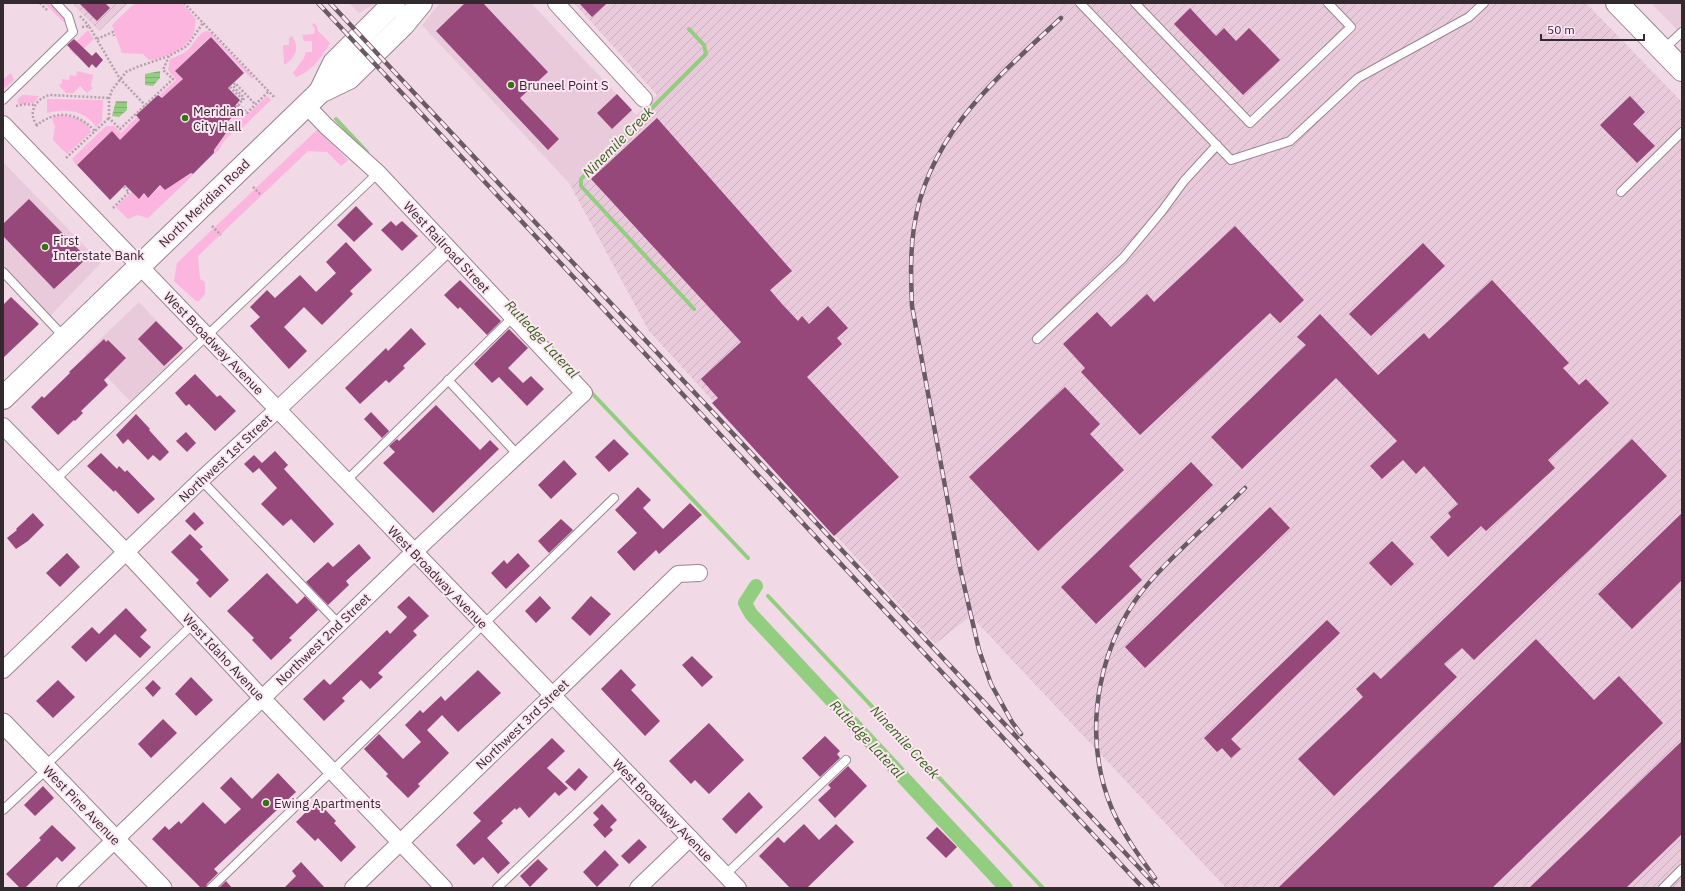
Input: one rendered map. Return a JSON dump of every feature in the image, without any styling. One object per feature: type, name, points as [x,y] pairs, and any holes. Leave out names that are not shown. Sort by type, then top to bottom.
[{"type":"main road","name":"North Meridian Road","points":[[313,98],[334,63],[394,3]]},
{"type":"main road","name":"North Meridian Road","points":[[3,398],[313,98],[349,78],[403,25],[421,3]]},
{"type":"main road","points":[[1617,3],[1682,70]]},
{"type":"street","points":[[556,3],[644,99]]},
{"type":"street","name":"West Railroad Street","points":[[313,98],[326,126],[378,173],[584,393]]},
{"type":"street","name":"West Broadway Avenue","points":[[4,127],[738,888]]},
{"type":"street","name":"Northwest 1st Street","points":[[3,670],[201,480],[448,248]]},
{"type":"street","name":"Northwest 2nd Street","points":[[65,888],[414,552],[584,393]]},
{"type":"street","name":"West Idaho Avenue","points":[[3,426],[126,552],[332,772],[444,888]]},
{"type":"street","name":"Northwest 3rd Street","points":[[353,888],[678,574],[699,574]]},
{"type":"street","name":"West Pine Avenue","points":[[3,723],[162,888]]},
{"type":"street","points":[[638,888],[690,838]]},
{"type":"lane","points":[[3,100],[73,32],[68,16],[56,3]]},
{"type":"lane","points":[[1135,3],[1250,123],[1351,27],[1328,3]]},
{"type":"lane","points":[[1083,4],[1231,160],[1290,141],[1358,78],[1469,17],[1484,3]]},
{"type":"lane","points":[[1662,50],[1682,32]]},
{"type":"lane","points":[[1621,192],[1682,132]]},
{"type":"lane","points":[[1037,339],[1123,258],[1162,211],[1184,181],[1217,145]]},
{"type":"lane","points":[[55,480],[378,173]]},
{"type":"lane","points":[[3,272],[65,338]]},
{"type":"lane","points":[[346,481],[513,317]]},
{"type":"lane","points":[[448,380],[518,455]]},
{"type":"lane","points":[[201,480],[339,624]]},
{"type":"lane","points":[[211,888],[614,498]]},
{"type":"lane","points":[[3,810],[193,624]]},
{"type":"lane","points":[[725,875],[846,760]]},
{"type":"lane","points":[[497,888],[623,769]]},
{"type":"lane","points":[[1663,888],[1682,870]]},
{"type":"path","points":[[184,3],[275,98]]},
{"type":"path","points":[[66,158],[109,118],[112,90],[126,72],[169,56],[187,46],[203,23]]},
{"type":"path","points":[[87,26],[89,26],[120,79],[145,105]]},
{"type":"path","points":[[97,39],[113,32],[114,36]]},
{"type":"path","points":[[109,118],[120,129],[172,79],[164,70],[169,56]]},
{"type":"path","points":[[243,100],[244,98],[233,86],[235,83],[256,104]]},
{"type":"path","points":[[230,87],[243,100]]},
{"type":"path","points":[[238,104],[247,113],[269,92]]},
{"type":"path","points":[[95,131],[76,116],[65,114],[51,116],[36,126],[32,115],[35,105],[43,97],[50,95],[110,98]]},
{"type":"path","points":[[236,107],[243,100]]},
{"type":"path","points":[[16,106],[26,104],[35,105]]},
{"type":"path","points":[[113,208],[129,192],[124,187]]},
{"type":"path","points":[[253,187],[261,195]]},
{"type":"path","points":[[212,226],[221,235]]},
{"type":"shaded area","points":[[44,3],[52,3],[64,16],[67,25]]},
{"type":"shaded area","points":[[72,3],[128,3],[99,31]]},
{"type":"shaded area","points":[[135,3],[182,3],[196,19],[193,35],[180,49],[162,57],[149,60],[143,54],[122,53],[112,25]]},
{"type":"shaded area","points":[[349,3],[376,3],[359,13]]},
{"type":"shaded area","points":[[440,3],[531,3],[636,115],[569,183],[422,25]]},
{"type":"shaded area","points":[[574,3],[1586,3],[1682,102],[1682,888],[1226,888],[971,616],[935,644],[649,331],[569,183],[657,95]]},
{"type":"shaded area","points":[[1651,3],[1682,3],[1682,35]]},
{"type":"shaded area","points":[[314,23],[317,26],[318,31],[330,43],[316,63],[307,72],[296,77],[293,73],[304,58],[306,52],[312,52],[312,41],[304,41],[302,35],[314,34],[315,28],[312,25]]},
{"type":"shaded area","points":[[88,30],[94,39],[76,56],[69,49]]},
{"type":"shaded area","points":[[207,31],[210,32],[253,77],[252,79],[211,36],[175,71],[183,79],[163,98],[160,95],[176,80],[168,70],[170,59],[188,50],[199,36]]},
{"type":"shaded area","points":[[292,36],[296,44],[296,52],[286,64],[284,64],[283,45],[289,45],[289,38]]},
{"type":"shaded area","points":[[77,71],[93,75],[91,86],[93,88],[87,93],[80,86],[73,93],[66,93],[59,85],[62,83],[62,79],[69,80],[70,75],[76,76]]},
{"type":"shaded area","points":[[160,71],[160,78],[153,86],[145,85],[145,74]]},
{"type":"shaded area","points":[[11,73],[14,80],[5,88],[3,86],[3,79]]},
{"type":"shaded area","points":[[22,95],[39,96],[34,103],[19,105],[17,100]]},
{"type":"shaded area","points":[[267,96],[271,100],[242,128],[232,118],[240,111],[246,116]]},
{"type":"shaded area","points":[[47,99],[103,100],[102,121],[96,127],[86,117],[74,112],[54,111],[47,113]]},
{"type":"shaded area","points":[[116,101],[127,101],[127,110],[119,117],[112,116]]},
{"type":"shaded area","points":[[61,115],[83,121],[87,124],[91,132],[67,154],[53,140],[55,127],[52,118]]},
{"type":"shaded area","points":[[137,117],[140,120],[120,140],[112,131],[76,165],[72,159],[106,126],[114,126],[121,133]]},
{"type":"shaded area","points":[[230,120],[237,128],[223,142],[215,154],[214,151],[231,127],[228,122]]},
{"type":"shaded area","points":[[318,129],[348,160],[341,166],[327,152],[308,151],[198,256],[200,279],[205,282],[205,294],[199,301],[196,301],[174,281],[177,263]]},
{"type":"shaded area","points":[[3,162],[101,263],[49,317],[3,269]]},
{"type":"shaded area","points":[[191,174],[193,175],[148,218],[137,215],[128,219],[116,207],[132,192],[139,199],[144,194],[148,198],[161,186],[165,190]]},
{"type":"shaded area","points":[[139,302],[184,350],[130,401],[85,354]]},
{"type":"building","points":[[79,3],[105,3],[110,8],[97,21]]},
{"type":"building","name":"Bruneel Point S","points":[[465,3],[483,3],[548,72],[520,98],[559,139],[548,150],[436,31]]},
{"type":"building","points":[[579,3],[607,3],[592,17]]},
{"type":"building","points":[[1190,8],[1216,36],[1224,28],[1236,41],[1249,28],[1280,60],[1243,95],[1174,24]]},
{"type":"building","name":"Meridian City Hall","points":[[211,37],[244,73],[228,88],[240,100],[235,106],[239,111],[227,122],[231,126],[214,150],[214,153],[193,174],[191,173],[165,190],[160,185],[148,198],[144,193],[139,199],[125,185],[110,200],[77,165],[112,131],[120,140],[140,120],[136,115],[158,95],[162,98],[183,79],[175,71]]},
{"type":"building","points":[[74,39],[92,56],[96,52],[103,60],[96,68],[92,64],[89,68],[67,45]]},
{"type":"building","points":[[617,94],[632,110],[612,129],[597,113]]},
{"type":"building","points":[[1630,96],[1645,112],[1633,124],[1655,146],[1637,163],[1600,125]]},
{"type":"building","points":[[657,118],[792,271],[770,290],[782,304],[798,321],[802,316],[809,324],[828,306],[848,328],[837,338],[842,344],[807,377],[899,477],[834,536],[712,403],[718,398],[701,379],[741,342],[591,179]]},
{"type":"building","name":"First Interstate Bank","points":[[29,199],[87,258],[54,289],[3,236],[3,224]]},
{"type":"building","points":[[356,206],[373,224],[354,242],[337,225]]},
{"type":"building","points":[[391,221],[396,226],[402,221],[418,236],[402,251],[381,230]]},
{"type":"building","points":[[1235,226],[1304,300],[1280,323],[1270,313],[1140,435],[1081,372],[1085,368],[1063,344],[1097,312],[1111,327],[1147,294],[1154,302]]},
{"type":"building","points":[[346,242],[372,270],[350,291],[353,294],[322,325],[304,307],[284,327],[307,351],[289,369],[250,326],[260,317],[250,307],[267,290],[275,298],[300,275],[316,292],[336,273],[326,262]]},
{"type":"building","points":[[1423,243],[1445,266],[1371,336],[1349,314]]},
{"type":"building","points":[[460,280],[501,321],[487,335],[460,307],[458,309],[444,295]]},
{"type":"building","points":[[1492,280],[1569,363],[1563,368],[1579,385],[1586,379],[1609,403],[1548,460],[1555,468],[1486,531],[1481,526],[1448,557],[1430,537],[1451,517],[1448,513],[1458,504],[1424,466],[1416,474],[1403,460],[1382,479],[1370,466],[1397,441],[1336,378],[1242,469],[1211,437],[1306,345],[1297,337],[1320,314],[1378,375],[1424,333],[1429,339]]},
{"type":"building","points":[[11,297],[39,324],[3,358],[3,305]]},
{"type":"building","points":[[156,321],[183,348],[164,366],[138,339]]},
{"type":"building","points":[[411,328],[426,344],[403,366],[405,368],[389,383],[386,380],[360,404],[345,388],[386,348],[388,351]]},
{"type":"building","points":[[509,329],[528,348],[508,368],[523,383],[531,376],[544,389],[527,406],[499,377],[492,383],[474,364]]},
{"type":"building","points":[[104,339],[106,342],[108,340],[126,358],[104,380],[108,385],[81,411],[83,413],[75,421],[74,420],[58,435],[31,407],[42,396],[44,398]]},
{"type":"building","points":[[195,374],[217,397],[220,395],[236,411],[215,431],[189,404],[186,406],[175,393]]},
{"type":"building","points":[[1065,387],[1100,424],[1090,434],[1124,470],[1038,551],[969,477]]},
{"type":"building","points":[[436,405],[480,450],[490,440],[499,449],[433,513],[383,463],[395,452],[389,446],[397,439],[399,441]]},
{"type":"building","points":[[371,412],[389,431],[382,438],[364,419]]},
{"type":"building","points":[[136,414],[169,452],[160,461],[153,455],[148,460],[128,439],[123,444],[116,435]]},
{"type":"building","points":[[186,432],[196,443],[187,452],[176,441]]},
{"type":"building","points":[[614,439],[629,454],[609,472],[595,457]]},
{"type":"building","points":[[1632,439],[1667,476],[1474,660],[1462,648],[1444,664],[1457,677],[1334,796],[1298,759],[1363,697],[1356,689],[1374,672],[1381,679]]},
{"type":"building","points":[[275,451],[288,465],[284,469],[334,524],[314,543],[291,519],[283,526],[261,504],[277,488],[259,468],[253,473],[244,464],[254,455],[262,463]]},
{"type":"building","points":[[101,453],[117,469],[119,466],[125,472],[127,470],[155,499],[138,514],[115,490],[114,492],[87,466]]},
{"type":"building","points":[[564,460],[577,474],[551,499],[538,485]]},
{"type":"building","points":[[1191,462],[1213,485],[1129,566],[1142,580],[1096,624],[1061,587]]},
{"type":"building","points":[[638,487],[651,500],[643,508],[663,529],[690,503],[702,515],[659,554],[656,550],[634,571],[617,552],[637,533],[615,510]]},
{"type":"building","points":[[1270,507],[1290,528],[1145,668],[1125,647]]},
{"type":"building","points":[[194,512],[204,523],[195,531],[185,521]]},
{"type":"building","points":[[33,513],[44,525],[28,541],[16,549],[7,538]]},
{"type":"building","points":[[1682,513],[1682,580],[1632,629],[1598,594]]},
{"type":"building","points":[[561,519],[573,530],[549,553],[538,541]]},
{"type":"building","points":[[190,534],[203,547],[200,549],[229,580],[210,598],[196,583],[199,580],[171,552]]},
{"type":"building","points":[[1392,541],[1414,564],[1391,586],[1369,563]]},
{"type":"building","points":[[359,544],[371,558],[346,581],[349,585],[328,605],[306,582],[328,562],[333,567]]},
{"type":"building","points":[[67,553],[80,567],[60,587],[46,573]]},
{"type":"building","points":[[518,553],[530,566],[506,589],[491,573],[504,560],[507,564]]},
{"type":"building","points":[[267,573],[297,604],[305,596],[318,610],[289,638],[292,640],[271,660],[252,640],[254,638],[227,611]]},
{"type":"building","points":[[409,596],[429,616],[413,631],[417,635],[378,673],[383,677],[370,689],[361,680],[342,698],[345,701],[324,721],[303,699],[324,679],[330,685],[387,630],[390,634],[407,617],[397,607]]},
{"type":"building","points":[[540,596],[551,608],[536,623],[525,611]]},
{"type":"building","points":[[591,596],[611,614],[590,636],[571,618]]},
{"type":"building","points":[[126,608],[147,630],[140,637],[151,647],[140,658],[115,634],[86,662],[71,647],[92,627],[99,634]]},
{"type":"building","points":[[1327,620],[1340,633],[1231,739],[1241,749],[1231,758],[1222,748],[1217,752],[1204,738]]},
{"type":"building","points":[[1536,639],[1594,700],[1619,676],[1663,723],[1492,888],[1278,888]]},
{"type":"building","points":[[692,656],[713,677],[702,687],[682,665]]},
{"type":"building","points":[[621,669],[636,685],[631,690],[660,721],[645,736],[601,689]]},
{"type":"building","points":[[478,670],[501,693],[458,732],[442,715],[427,730],[449,753],[418,784],[420,786],[408,798],[386,776],[388,774],[364,749],[379,734],[403,759],[421,742],[405,725],[420,710],[423,713],[441,696],[445,701]]},
{"type":"building","points":[[191,677],[213,700],[196,716],[175,694]]},
{"type":"building","points":[[58,680],[75,697],[53,718],[36,701]]},
{"type":"building","points":[[153,680],[161,688],[153,697],[145,688]]},
{"type":"building","points":[[163,719],[177,733],[151,758],[138,744]]},
{"type":"building","points":[[709,723],[744,760],[709,794],[695,780],[691,784],[669,761]]},
{"type":"building","points":[[825,736],[840,751],[837,754],[840,758],[820,777],[802,758]]},
{"type":"building","points":[[552,738],[565,751],[547,768],[568,788],[559,796],[555,792],[529,818],[520,807],[516,810],[515,808],[501,821],[503,823],[487,838],[510,863],[498,874],[483,857],[474,865],[456,845],[481,821],[473,813]]},
{"type":"building","points":[[1682,741],[1682,834],[1626,888],[1529,888]]},
{"type":"building","points":[[848,766],[867,786],[835,818],[818,800],[831,788],[828,785]]},
{"type":"building","points":[[579,768],[588,777],[575,791],[565,782]]},
{"type":"building","points":[[278,773],[296,792],[214,869],[218,873],[207,884],[206,888],[201,888],[152,839],[165,826],[169,830],[179,821],[181,824],[203,802],[225,824],[241,809],[220,788],[231,777],[252,799]]},
{"type":"building","points":[[43,786],[54,798],[35,816],[24,805]]},
{"type":"building","points":[[749,792],[763,807],[736,834],[722,819]]},
{"type":"building","points":[[317,801],[336,821],[334,823],[356,847],[341,862],[318,838],[315,841],[296,822]]},
{"type":"building","points":[[602,804],[617,820],[610,827],[613,830],[605,838],[593,825],[599,819],[593,813]]},
{"type":"building","points":[[804,824],[819,840],[836,824],[854,842],[807,888],[790,888],[759,856],[778,837],[784,843]]},
{"type":"building","points":[[52,825],[76,848],[62,862],[57,857],[25,888],[20,888],[6,874],[41,840],[39,838]]},
{"type":"building","points":[[937,827],[957,847],[946,858],[926,838]]},
{"type":"building","points":[[639,839],[647,847],[629,864],[621,856]]},
{"type":"building","points":[[605,850],[619,865],[597,887],[583,872]]},
{"type":"building","points":[[538,859],[548,869],[530,887],[520,876]]},
{"type":"building","points":[[301,862],[325,888],[284,888],[296,876],[292,871]]},
{"type":"building","points":[[226,881],[232,888],[219,888]]},
{"type":"waterway","name":"Ninemile Creek","points":[[689,29],[704,45],[706,54],[581,179],[581,186],[694,309]]},
{"type":"waterway","name":"Rutledge Lateral","points":[[336,119],[367,152]]},
{"type":"waterway","name":"Rutledge Lateral","points":[[589,390],[748,558]]},
{"type":"waterway","name":"Rutledge Lateral","points":[[756,586],[745,603],[751,614],[1006,888]]},
{"type":"waterway","name":"Ninemile Creek","points":[[768,596],[1043,888]]},
{"type":"railway","points":[[318,3],[1143,888]]},
{"type":"railway","points":[[330,3],[1158,888]]},
{"type":"railway","points":[[1021,734],[1012,722],[991,684],[979,650],[960,568],[912,306],[912,247],[914,227],[922,194],[934,164],[950,136],[969,110],[990,86],[1061,18]]},
{"type":"railway","points":[[1155,878],[1121,827],[1112,809],[1102,779],[1097,749],[1096,718],[1100,687],[1108,657],[1119,628],[1135,601],[1154,577],[1187,543],[1245,488]]},
{"type":"place","name":"Bruneel Point S","points":[[511,85]]},
{"type":"place","name":"Meridian City Hall","points":[[185,118]]},
{"type":"place","name":"First Interstate Bank","points":[[45,247]]},
{"type":"place","name":"Ewing Apartments","points":[[266,803]]}]
